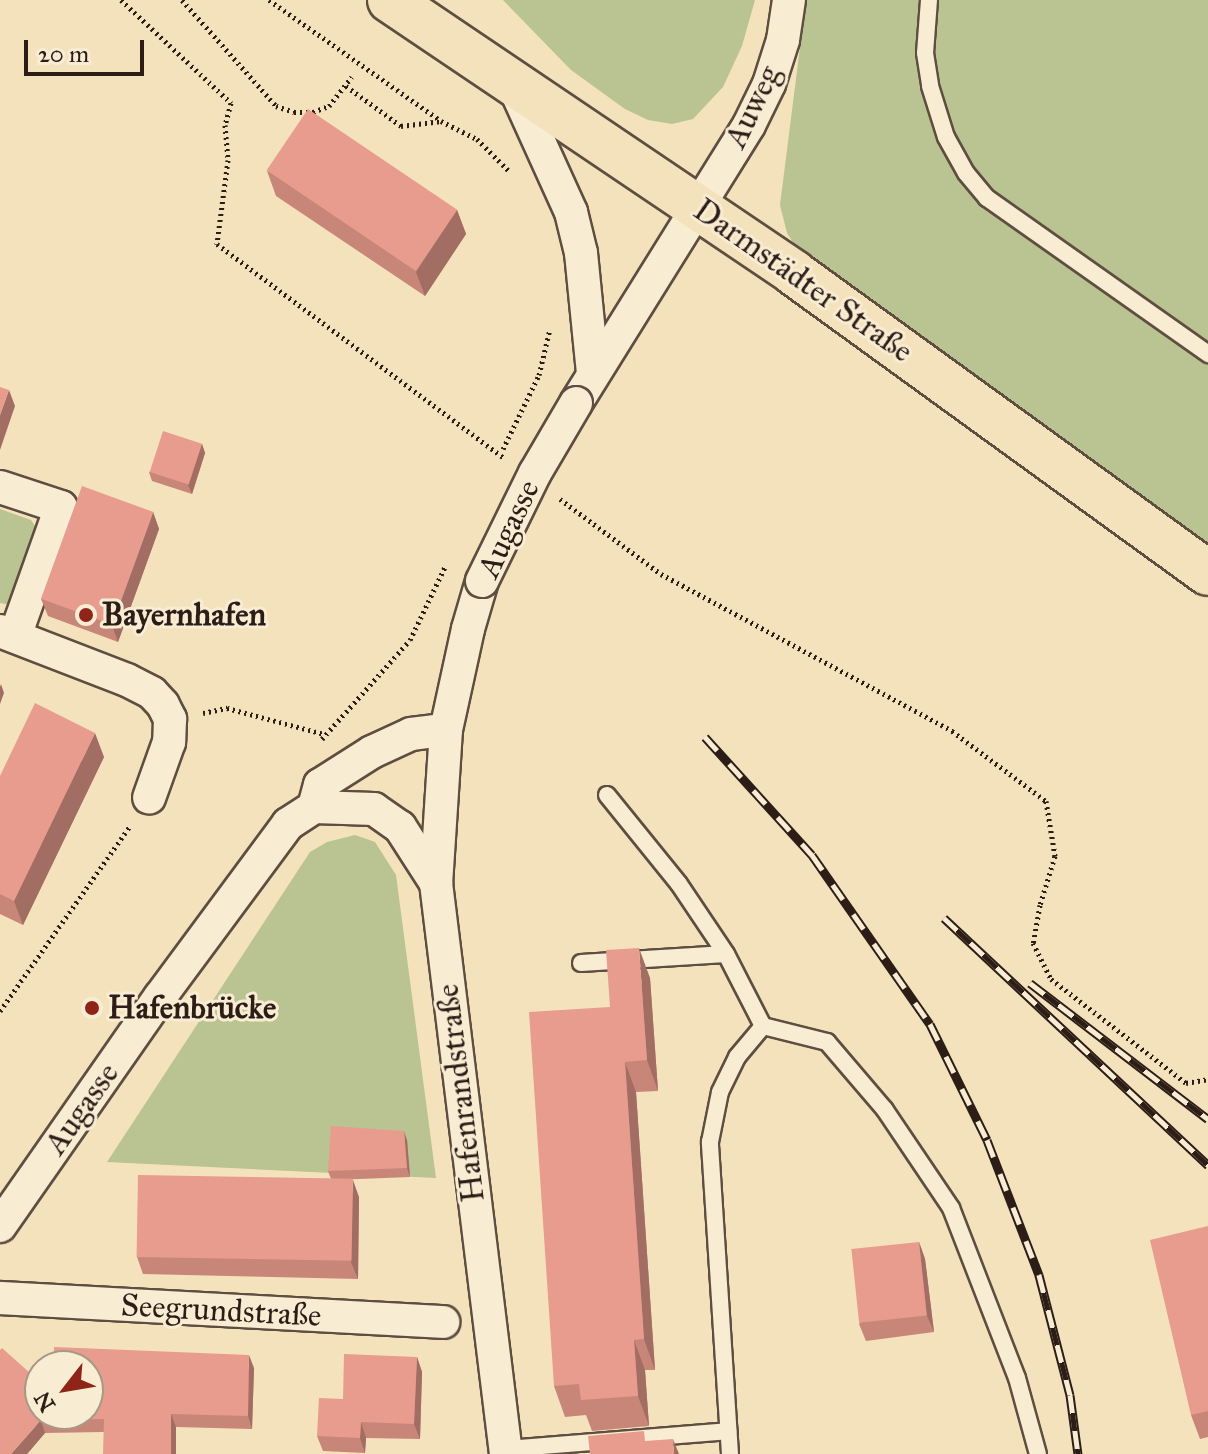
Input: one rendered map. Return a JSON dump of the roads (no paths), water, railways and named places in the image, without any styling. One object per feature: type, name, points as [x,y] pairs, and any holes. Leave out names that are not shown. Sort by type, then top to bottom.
[{"type":"main road","name":"Darmstädter Straße","points":[[390,0],[699,207],[1208,573]]},
{"type":"street","name":"Auweg","points":[[699,207],[749,125],[769,84],[783,40],[789,0]]},
{"type":"street","points":[[512,82],[571,212],[581,253],[593,373]]},
{"type":"street","name":"Augasse","points":[[0,1226],[160,997],[288,824],[314,807],[320,785],[372,752],[411,734],[446,730],[482,581],[529,484],[593,373],[699,207]]},
{"type":"street","points":[[0,487],[61,507],[8,634],[127,680],[152,693],[163,705],[170,719],[169,742],[149,798]]},
{"type":"street","name":"Hafenrandstraße","points":[[446,730],[436,883],[506,1452]]},
{"type":"street","points":[[314,807],[374,809],[388,816],[400,827],[436,883]]},
{"type":"street","name":"Seegrundstraße","points":[[0,1298],[443,1322]]},
{"type":"lane","points":[[929,0],[925,53],[930,86],[946,137],[966,173],[987,198],[1208,354]]},
{"type":"lane","points":[[607,795],[679,884],[726,954],[763,1026],[827,1042],[885,1110],[951,1208],[1017,1378],[1038,1454]]},
{"type":"lane","points":[[581,963],[726,954]]},
{"type":"lane","points":[[730,1454],[710,1142],[720,1092],[737,1057],[763,1026]]},
{"type":"lane","points":[[506,1452],[728,1431]]},
{"type":"railway","points":[[705,737],[812,855],[930,1024],[987,1140],[1039,1275],[1070,1395],[1078,1454]]},
{"type":"railway","points":[[944,918],[1208,1165]]},
{"type":"railway","points":[[1030,983],[1208,1119]]},
{"type":"place","name":"Bayernhafen","points":[[86,615]]},
{"type":"place","name":"Hafenbrücke","points":[[92,1008]]}]
